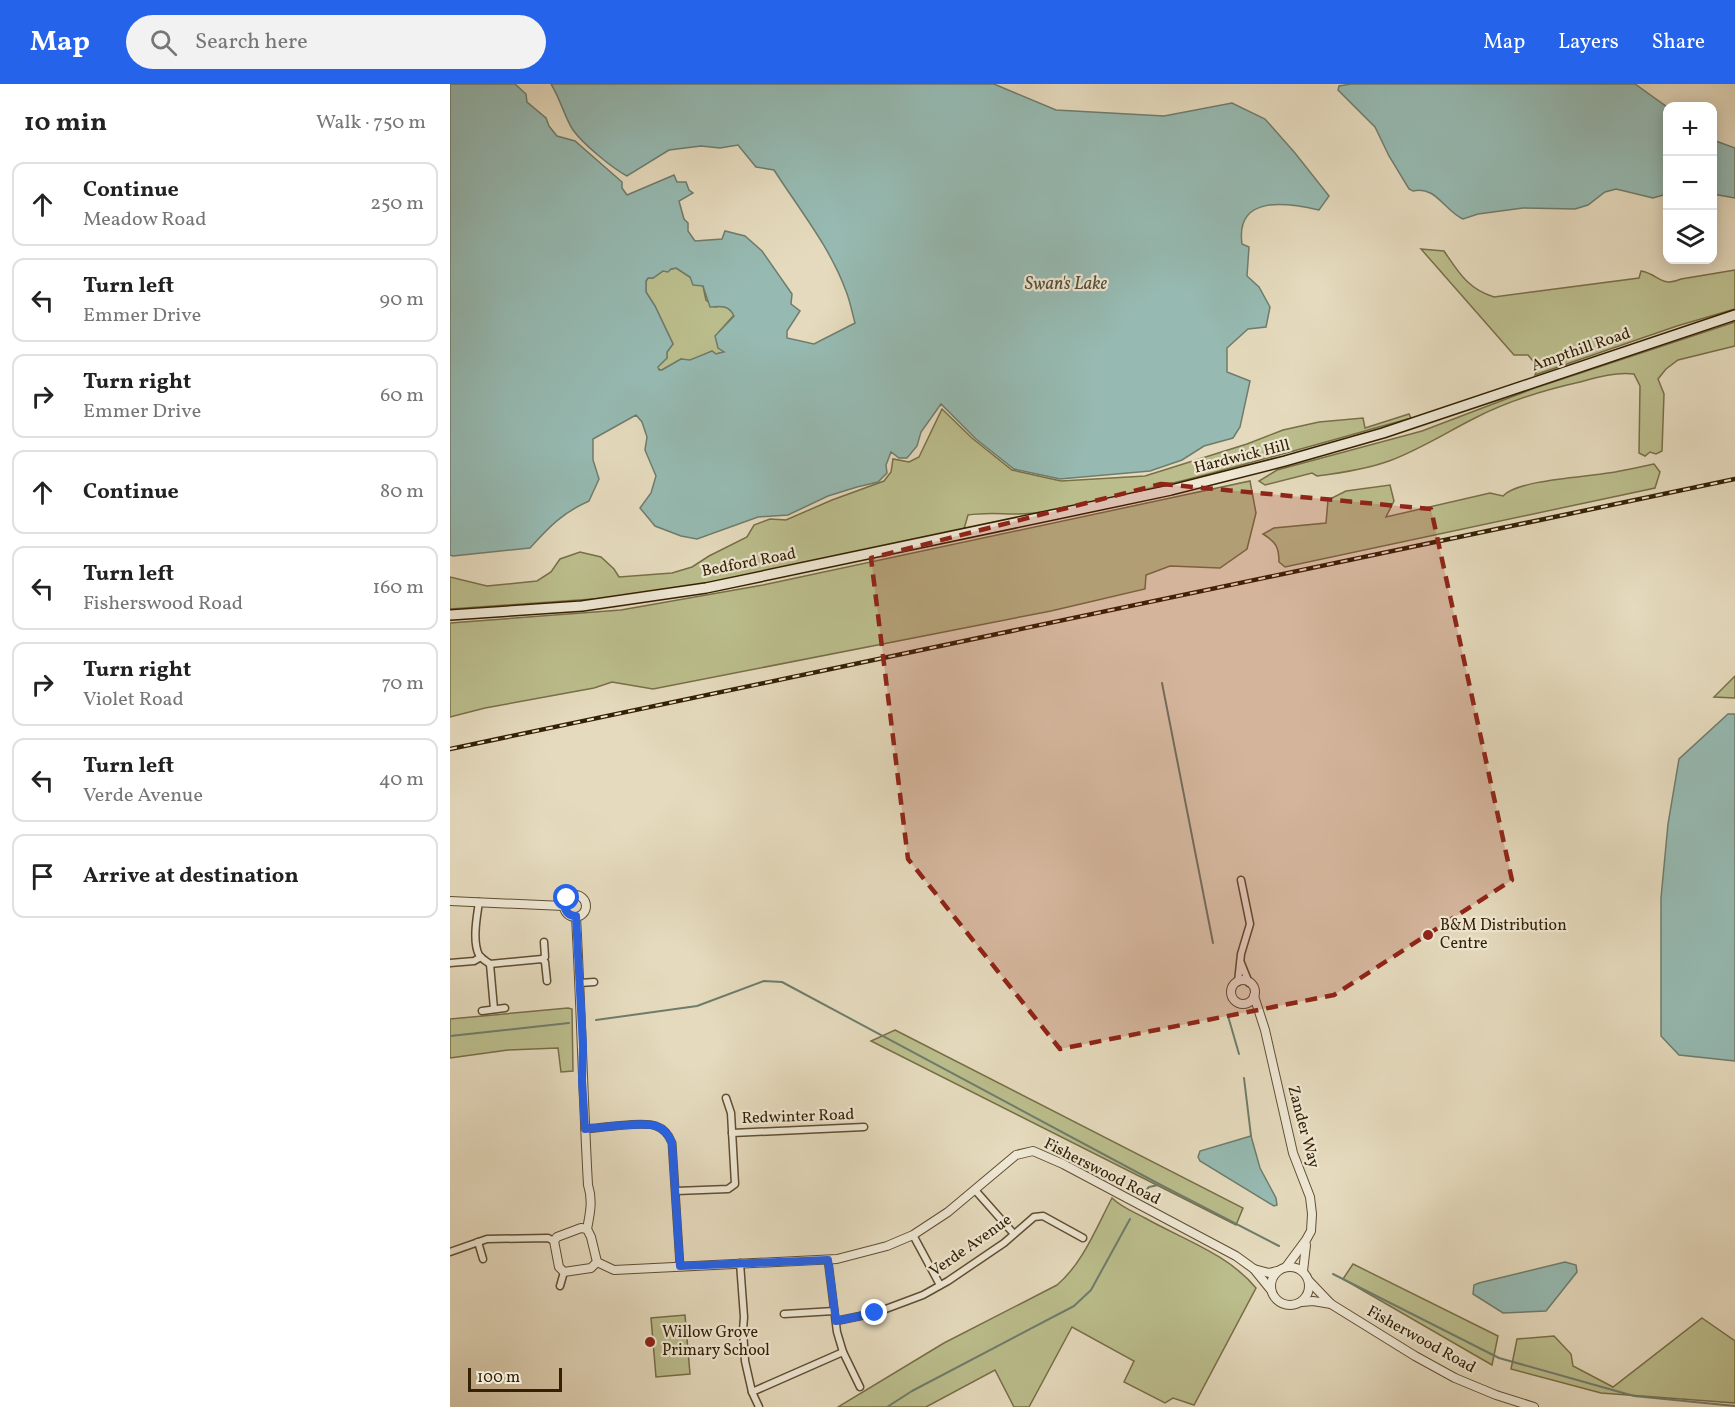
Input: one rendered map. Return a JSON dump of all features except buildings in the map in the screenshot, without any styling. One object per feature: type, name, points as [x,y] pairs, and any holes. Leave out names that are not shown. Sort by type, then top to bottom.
[{"type":"main road","name":"Ampthill Road","points":[[1437,415],[1735,315]]},
{"type":"main road","name":"Hardwick Hill","points":[[1051,516],[1171,490],[1274,464],[1437,415]]},
{"type":"main road","name":"Bedford Road","points":[[450,615],[582,606],[659,596],[1051,516]]},
{"type":"street","points":[[1241,880],[1250,924],[1238,982],[1233,987],[1232,995],[1235,1001],[1260,1020]]},
{"type":"street","points":[[576,895],[582,898],[585,909],[582,914],[569,915],[564,906],[570,896],[576,895]]},
{"type":"street","points":[[450,902],[564,906]]},
{"type":"street","points":[[479,902],[475,920],[478,952],[481,957],[490,964],[542,959]]},
{"type":"street","points":[[564,1272],[591,1268],[597,1262],[591,1237],[586,1229],[591,1212],[591,1194],[588,1185],[589,1129],[576,916]]},
{"type":"street","points":[[542,959],[545,957],[544,942]]},
{"type":"street","points":[[450,963],[474,961],[481,957]]},
{"type":"street","points":[[542,959],[545,962],[547,981]]},
{"type":"street","points":[[1241,962],[1254,988],[1253,1000],[1243,1005]]},
{"type":"street","points":[[490,964],[494,1009]]},
{"type":"street","points":[[580,983],[594,982]]},
{"type":"street","points":[[1238,982],[1250,982]]},
{"type":"street","name":"Zander Way","points":[[1254,996],[1265,1030],[1293,1153],[1310,1197],[1311,1231],[1286,1267]]},
{"type":"street","points":[[482,1011],[505,1008]]},
{"type":"street","points":[[675,1190],[728,1188],[735,1184],[731,1113],[726,1098]]},
{"type":"street","points":[[589,1129],[650,1125],[661,1128],[669,1136],[672,1143],[680,1266]]},
{"type":"street","name":"Redwinter Road","points":[[732,1133],[864,1127]]},
{"type":"street","name":"Fisherswood Road","points":[[597,1262],[614,1270],[828,1260],[887,1246],[913,1235],[948,1212],[1016,1155],[1033,1151],[1063,1164],[1236,1256],[1254,1269]]},
{"type":"street","points":[[975,1190],[1014,1234]]},
{"type":"street","name":"Verde Avenue","points":[[836,1321],[883,1311],[940,1285],[957,1276],[1014,1234],[1029,1220],[1038,1216],[1043,1216],[1083,1238]]},
{"type":"street","points":[[554,1241],[557,1237],[581,1228],[586,1229]]},
{"type":"street","points":[[913,1235],[940,1285]]},
{"type":"street","points":[[450,1252],[487,1239],[548,1238],[554,1241]]},
{"type":"street","name":"Zander Way","points":[[1303,1271],[1306,1240]]},
{"type":"street","points":[[554,1241],[559,1267],[564,1272]]},
{"type":"street","points":[[478,1242],[483,1259]]},
{"type":"street","points":[[828,1260],[834,1311],[843,1352],[860,1387]]},
{"type":"street","points":[[740,1263],[746,1372],[759,1407]]},
{"type":"street","points":[[1293,1266],[1303,1271],[1309,1281],[1309,1293],[1302,1302],[1291,1306],[1281,1303],[1254,1269],[1269,1273],[1293,1266]]},
{"type":"street","points":[[1271,1290],[1272,1280],[1277,1271]]},
{"type":"street","points":[[560,1286],[564,1272]]},
{"type":"street","name":"Fisherwood Road","points":[[1309,1281],[1331,1304],[1415,1356],[1455,1378],[1496,1395],[1534,1407]]},
{"type":"street","name":"Fisherwood Road","points":[[1302,1302],[1331,1304]]},
{"type":"street","points":[[784,1314],[834,1311]]},
{"type":"street","points":[[752,1392],[843,1352]]},
{"type":"highlighted area","points":[[1161,484],[1431,509],[1512,880],[1334,995],[1060,1049],[908,859],[871,558]]},
{"type":"green space","points":[[1421,249],[1444,251],[1471,285],[1494,297],[1639,278],[1641,271],[1669,282],[1735,270],[1735,309],[1677,326],[1535,375],[1538,367],[1528,355],[1514,355]]},
{"type":"green space","points":[[676,268],[703,286],[706,300],[715,307],[721,306],[728,309],[734,315],[719,332],[724,352],[716,354],[712,351],[690,361],[681,359],[662,370],[657,367],[667,358],[667,352],[673,344],[646,292],[646,281],[663,271]]},
{"type":"green space","points":[[1735,322],[1735,346],[1678,360],[1658,379],[1664,394],[1662,451],[1656,454],[1650,452],[1645,456],[1639,453],[1640,386],[1634,374],[1620,374],[1600,377],[1513,401],[1411,452],[1381,464],[1326,475],[1317,476],[1312,473],[1265,485],[1259,481],[1277,470],[1422,431],[1535,388]]},
{"type":"green space","points":[[942,409],[972,438],[1012,470],[1061,481],[1145,476],[1247,444],[1283,430],[1319,422],[1363,418],[1365,428],[1409,414],[1411,418],[1099,501],[1023,514],[968,515],[964,529],[713,582],[621,597],[450,609],[450,577],[487,586],[537,581],[551,572],[560,559],[580,552],[601,557],[619,577],[672,573],[692,567],[747,537],[754,525],[770,519],[786,520],[884,481],[891,472],[893,459],[909,462],[919,457]]},
{"type":"green space","points":[[1654,464],[1660,472],[1655,488],[1285,567],[1279,562],[1276,545],[1263,534],[1274,528],[1326,523],[1328,500],[1346,491],[1390,485],[1394,501],[1386,517],[1490,493],[1503,496],[1522,486],[1536,483]]},
{"type":"green space","points":[[1250,481],[1256,513],[1247,549],[1220,568],[1170,566],[1146,575],[1145,589],[1051,611],[653,689],[612,682],[594,688],[485,708],[450,717],[450,623],[621,610],[763,585]]},
{"type":"green space","points":[[1735,676],[1735,698],[1714,697]]},
{"type":"green space","points":[[572,1009],[573,1071],[561,1072],[558,1048],[508,1050],[450,1058],[450,1019]]},
{"type":"green space","points":[[895,1030],[1243,1208],[1236,1225],[871,1041]]},
{"type":"green space","points":[[1112,1198],[1128,1209],[1218,1256],[1245,1276],[1256,1288],[1194,1405],[1173,1398],[1165,1403],[1124,1382],[1134,1361],[1072,1327],[1029,1407],[1014,1407],[995,1370],[926,1407],[838,1407],[944,1343],[1057,1285],[1082,1256]]},
{"type":"green space","points":[[1353,1264],[1498,1336],[1492,1365],[1343,1279]]},
{"type":"green space","points":[[685,1315],[690,1374],[656,1377],[651,1318]]},
{"type":"green space","points":[[1702,1318],[1735,1341],[1735,1403],[1601,1393],[1511,1369],[1517,1339],[1554,1336],[1571,1354],[1573,1366],[1613,1387]]},
{"type":"water","name":"Swan's Lake","points":[[450,84],[515,84],[526,94],[527,102],[546,118],[557,136],[575,141],[622,182],[622,188],[627,195],[674,175],[677,182],[686,182],[693,193],[679,201],[684,219],[688,223],[688,231],[695,241],[722,239],[725,231],[745,236],[762,251],[792,294],[791,304],[800,311],[787,331],[787,338],[814,344],[855,323],[847,295],[832,259],[774,170],[756,167],[738,145],[720,148],[701,146],[669,150],[627,176],[598,155],[573,130],[551,84],[994,84],[1056,110],[1164,116],[1232,103],[1265,119],[1329,196],[1319,210],[1279,204],[1255,209],[1247,217],[1242,228],[1242,244],[1249,247],[1247,276],[1259,287],[1270,307],[1266,327],[1248,329],[1227,348],[1227,372],[1250,381],[1240,427],[1233,438],[1204,446],[1182,460],[1150,471],[1060,479],[1014,469],[976,439],[941,404],[921,432],[917,446],[907,458],[899,458],[891,452],[886,465],[887,473],[878,482],[828,496],[788,515],[758,517],[697,539],[681,536],[655,526],[640,508],[651,493],[656,476],[645,450],[647,437],[642,422],[636,415],[593,439],[593,460],[599,479],[589,501],[571,510],[557,521],[530,548],[450,555]],"holes":[[[676,268],[690,277],[693,285],[703,286],[710,307],[727,308],[734,316],[715,336],[718,348],[724,352],[716,354],[712,351],[690,360],[681,359],[659,370],[658,367],[667,358],[667,352],[673,344],[646,292],[646,281],[663,271],[668,272]]]},
{"type":"water","points":[[1351,84],[1635,84],[1663,104],[1663,195],[1653,198],[1616,189],[1605,192],[1588,205],[1575,209],[1523,208],[1478,214],[1463,219],[1434,195],[1421,190],[1409,189],[1375,127],[1338,90],[1339,86]]},
{"type":"water","points":[[1717,141],[1735,148],[1735,198],[1717,195]]},
{"type":"water","points":[[1728,714],[1735,714],[1735,1061],[1679,1055],[1661,1036],[1661,898],[1668,824],[1679,759]]},
{"type":"water","points":[[1251,1136],[1260,1168],[1276,1198],[1277,1205],[1274,1206],[1200,1161],[1198,1157],[1200,1151]]},
{"type":"water","points":[[1565,1262],[1576,1265],[1577,1272],[1546,1311],[1503,1313],[1473,1294],[1474,1285],[1479,1283]]},
{"type":"waterway","points":[[1162,683],[1213,943]]},
{"type":"waterway","points":[[596,1020],[697,1006],[764,981],[782,982],[1279,1246]]},
{"type":"waterway","points":[[1228,1016],[1239,1054]]},
{"type":"waterway","points":[[450,1036],[569,1023]]},
{"type":"waterway","points":[[1244,1078],[1251,1136]]},
{"type":"waterway","points":[[1143,1194],[1149,1187],[1158,1185]]},
{"type":"waterway","points":[[887,1407],[912,1391],[1074,1306],[1091,1290],[1130,1219]]},
{"type":"waterway","points":[[1333,1274],[1499,1358],[1634,1396],[1735,1406]]},
{"type":"railway","points":[[450,749],[1735,479]]},
{"type":"place","name":"B&M Distribution Centre","points":[[1428,935]]},
{"type":"place","name":"Willow Grove Primary School","points":[[650,1342]]},
{"type":"route","points":[[567,898],[564,904],[565,910],[569,915],[576,916],[585,1129],[655,1125],[669,1136],[672,1143],[680,1266],[828,1260],[836,1321],[875,1313]]}]
